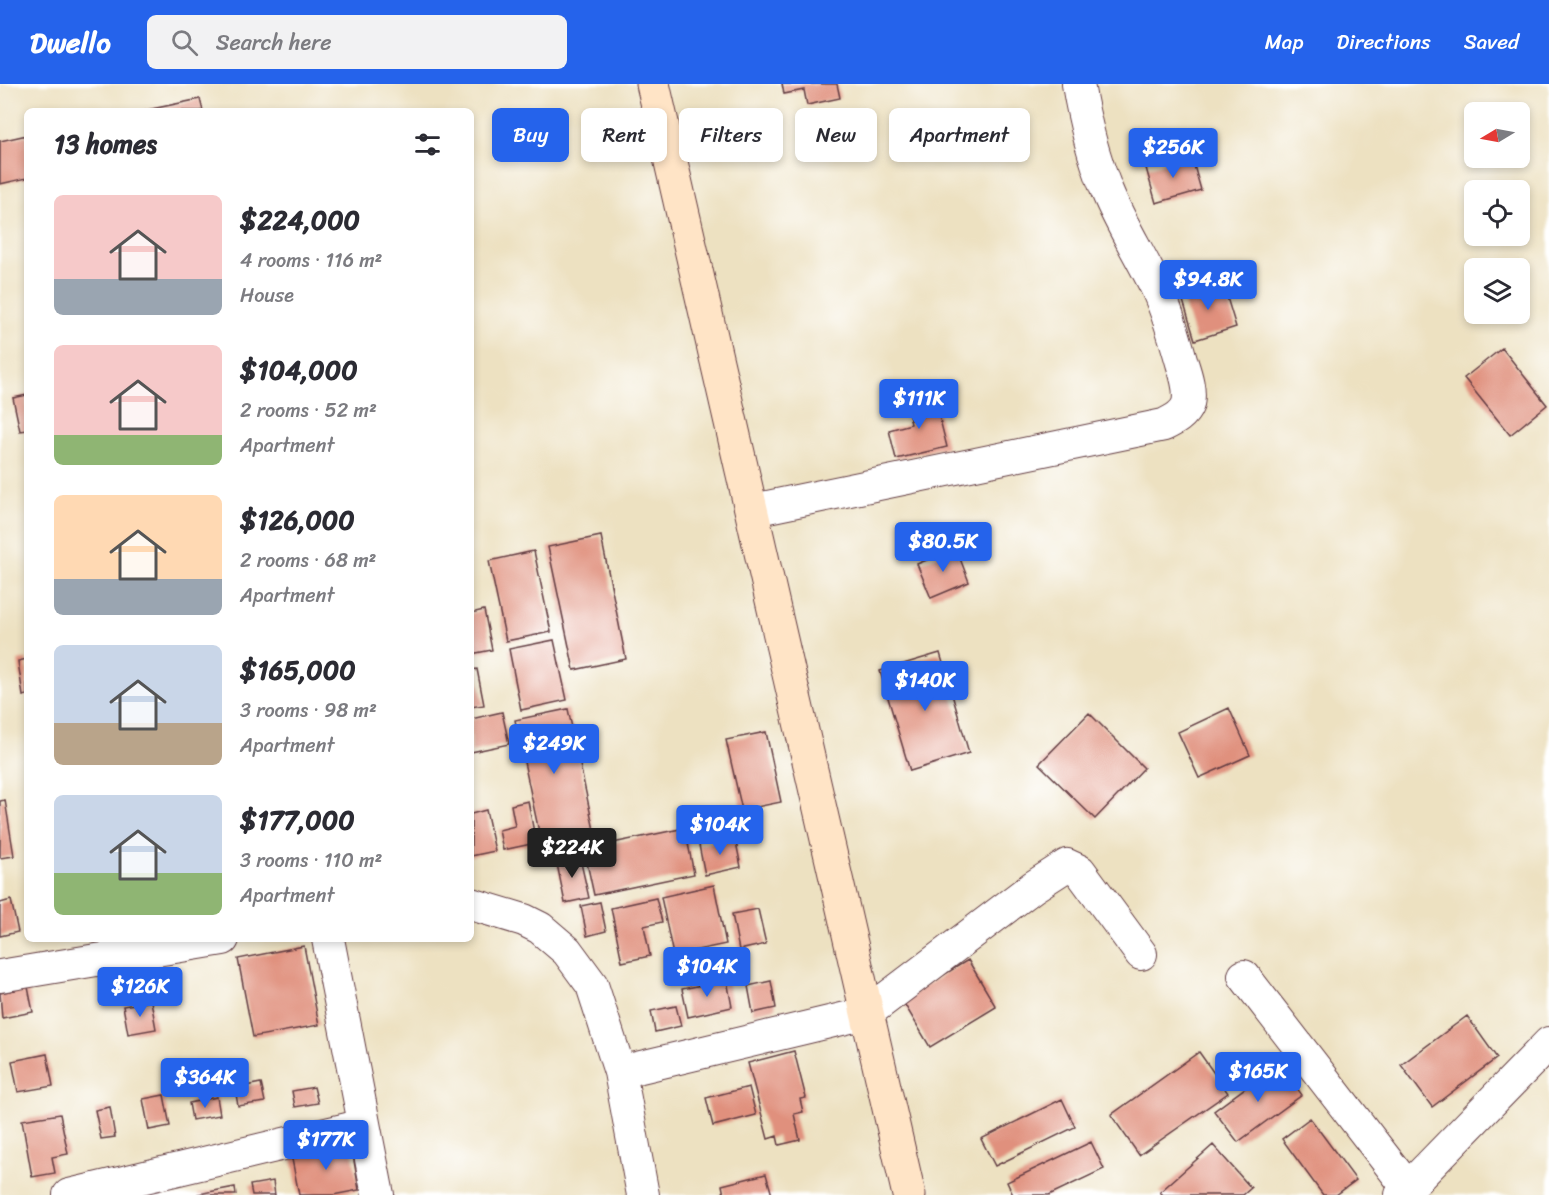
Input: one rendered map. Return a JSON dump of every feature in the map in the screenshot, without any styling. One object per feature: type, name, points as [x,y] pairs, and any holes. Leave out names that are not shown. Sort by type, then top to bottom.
[{"type":"main road","points":[[653,84],[909,1195]]},
{"type":"street","points":[[753,510],[1164,425],[1179,417],[1187,404],[1187,378],[1173,331],[1157,290],[1129,239],[1107,190],[1089,136],[1078,84]]},
{"type":"street","points":[[620,1072],[867,1013],[1033,886],[1067,865],[1080,871],[1141,954]]},
{"type":"street","points":[[474,905],[524,920],[540,928],[567,951],[592,985],[620,1072],[643,1195]]},
{"type":"street","points":[[0,976],[205,942]]},
{"type":"street","points":[[329,942],[378,1195]]},
{"type":"street","points":[[1244,976],[1404,1192],[1549,1043]]},
{"type":"street","points":[[69,1195],[364,1125]]},
{"type":"building","points":[[782,84],[837,84],[840,98],[807,105],[804,90],[784,94]]},
{"type":"building","points":[[200,99],[202,108],[157,108]]},
{"type":"building","points":[[24,136],[24,179],[0,184],[0,141]]},
{"type":"building","points":[[1191,155],[1201,190],[1156,203],[1146,168]]},
{"type":"building","points":[[1222,281],[1236,327],[1195,340],[1181,294]]},
{"type":"building","points":[[1502,348],[1547,405],[1510,435],[1464,378]]},
{"type":"building","points":[[24,396],[24,430],[20,431],[13,398]]},
{"type":"building","points":[[934,396],[947,447],[896,459],[889,430],[911,424],[906,402]]},
{"type":"building","points":[[601,536],[626,659],[574,670],[548,547]]},
{"type":"building","points":[[956,548],[969,582],[931,598],[917,564]]},
{"type":"building","points":[[534,551],[551,632],[506,641],[489,561]]},
{"type":"building","points":[[484,610],[492,650],[474,653],[474,612]]},
{"type":"building","points":[[554,640],[567,700],[521,710],[509,649]]},
{"type":"building","points":[[940,653],[969,753],[910,771],[880,671]]},
{"type":"building","points":[[24,660],[23,696],[18,661]]},
{"type":"building","points":[[477,669],[484,705],[474,707],[474,670]]},
{"type":"building","points":[[1229,708],[1250,755],[1199,778],[1178,732]]},
{"type":"building","points":[[568,709],[594,830],[541,841],[515,720]]},
{"type":"building","points":[[502,712],[509,744],[474,751],[474,718]]},
{"type":"building","points":[[1089,713],[1144,768],[1095,819],[1039,764]]},
{"type":"building","points":[[766,732],[781,802],[742,810],[726,740]]},
{"type":"building","points":[[5,800],[14,856],[0,858],[0,801]]},
{"type":"building","points":[[528,801],[536,843],[503,850],[499,830],[515,826],[511,805]]},
{"type":"building","points":[[486,810],[495,851],[474,855],[474,813]]},
{"type":"building","points":[[685,828],[694,874],[594,895],[584,849]]},
{"type":"building","points":[[735,837],[741,867],[705,875],[699,845]]},
{"type":"building","points":[[579,854],[589,898],[565,903],[556,859]]},
{"type":"building","points":[[714,885],[726,944],[673,955],[661,897]]},
{"type":"building","points":[[656,898],[662,922],[644,926],[650,956],[622,962],[611,908]]},
{"type":"building","points":[[11,900],[18,932],[0,936],[0,903]]},
{"type":"building","points":[[600,902],[606,931],[587,936],[581,906]]},
{"type":"building","points":[[758,909],[766,944],[739,950],[732,914]]},
{"type":"building","points":[[304,946],[319,1025],[253,1037],[238,959]]},
{"type":"building","points":[[968,960],[996,1007],[930,1047],[902,1000]]},
{"type":"building","points":[[727,980],[732,1007],[688,1017],[682,989]]},
{"type":"building","points":[[771,981],[776,1008],[753,1013],[748,986]]},
{"type":"building","points":[[28,987],[33,1012],[2,1018],[0,993]]},
{"type":"building","points":[[151,1001],[156,1029],[128,1034],[123,1006]]},
{"type":"building","points":[[676,1006],[681,1026],[655,1032],[651,1011]]},
{"type":"building","points":[[1467,1016],[1497,1058],[1432,1107],[1401,1065]]},
{"type":"building","points":[[794,1051],[806,1098],[800,1099],[803,1112],[794,1114],[800,1140],[779,1145],[777,1136],[768,1139],[748,1063]]},
{"type":"building","points":[[1199,1052],[1228,1093],[1139,1155],[1111,1115]]},
{"type":"building","points":[[47,1054],[53,1086],[18,1092],[12,1061]]},
{"type":"building","points":[[1279,1063],[1302,1095],[1238,1142],[1214,1111]]},
{"type":"building","points":[[261,1083],[265,1102],[238,1106],[235,1088]]},
{"type":"building","points":[[314,1087],[318,1103],[295,1107],[292,1091]]},
{"type":"building","points":[[749,1087],[756,1115],[713,1126],[706,1098]]},
{"type":"building","points":[[164,1095],[170,1126],[149,1130],[143,1099]]},
{"type":"building","points":[[217,1097],[220,1115],[192,1120],[189,1103]]},
{"type":"building","points":[[1062,1099],[1075,1127],[995,1166],[981,1139]]},
{"type":"building","points":[[110,1107],[115,1137],[101,1139],[95,1110]]},
{"type":"building","points":[[60,1114],[68,1154],[52,1157],[55,1173],[32,1177],[22,1120]]},
{"type":"building","points":[[1310,1118],[1356,1180],[1336,1195],[1323,1195],[1282,1139]]},
{"type":"building","points":[[1091,1142],[1104,1169],[1049,1195],[1013,1195],[1007,1182]]},
{"type":"building","points":[[351,1143],[359,1190],[333,1195],[299,1195],[291,1154]]},
{"type":"building","points":[[1213,1145],[1251,1188],[1243,1195],[1163,1195],[1160,1192]]},
{"type":"building","points":[[766,1174],[772,1195],[724,1195],[722,1185]]},
{"type":"building","points":[[273,1181],[275,1195],[252,1195],[250,1185]]},
{"type":"building","points":[[235,1187],[236,1195],[198,1195],[198,1194]]}]
